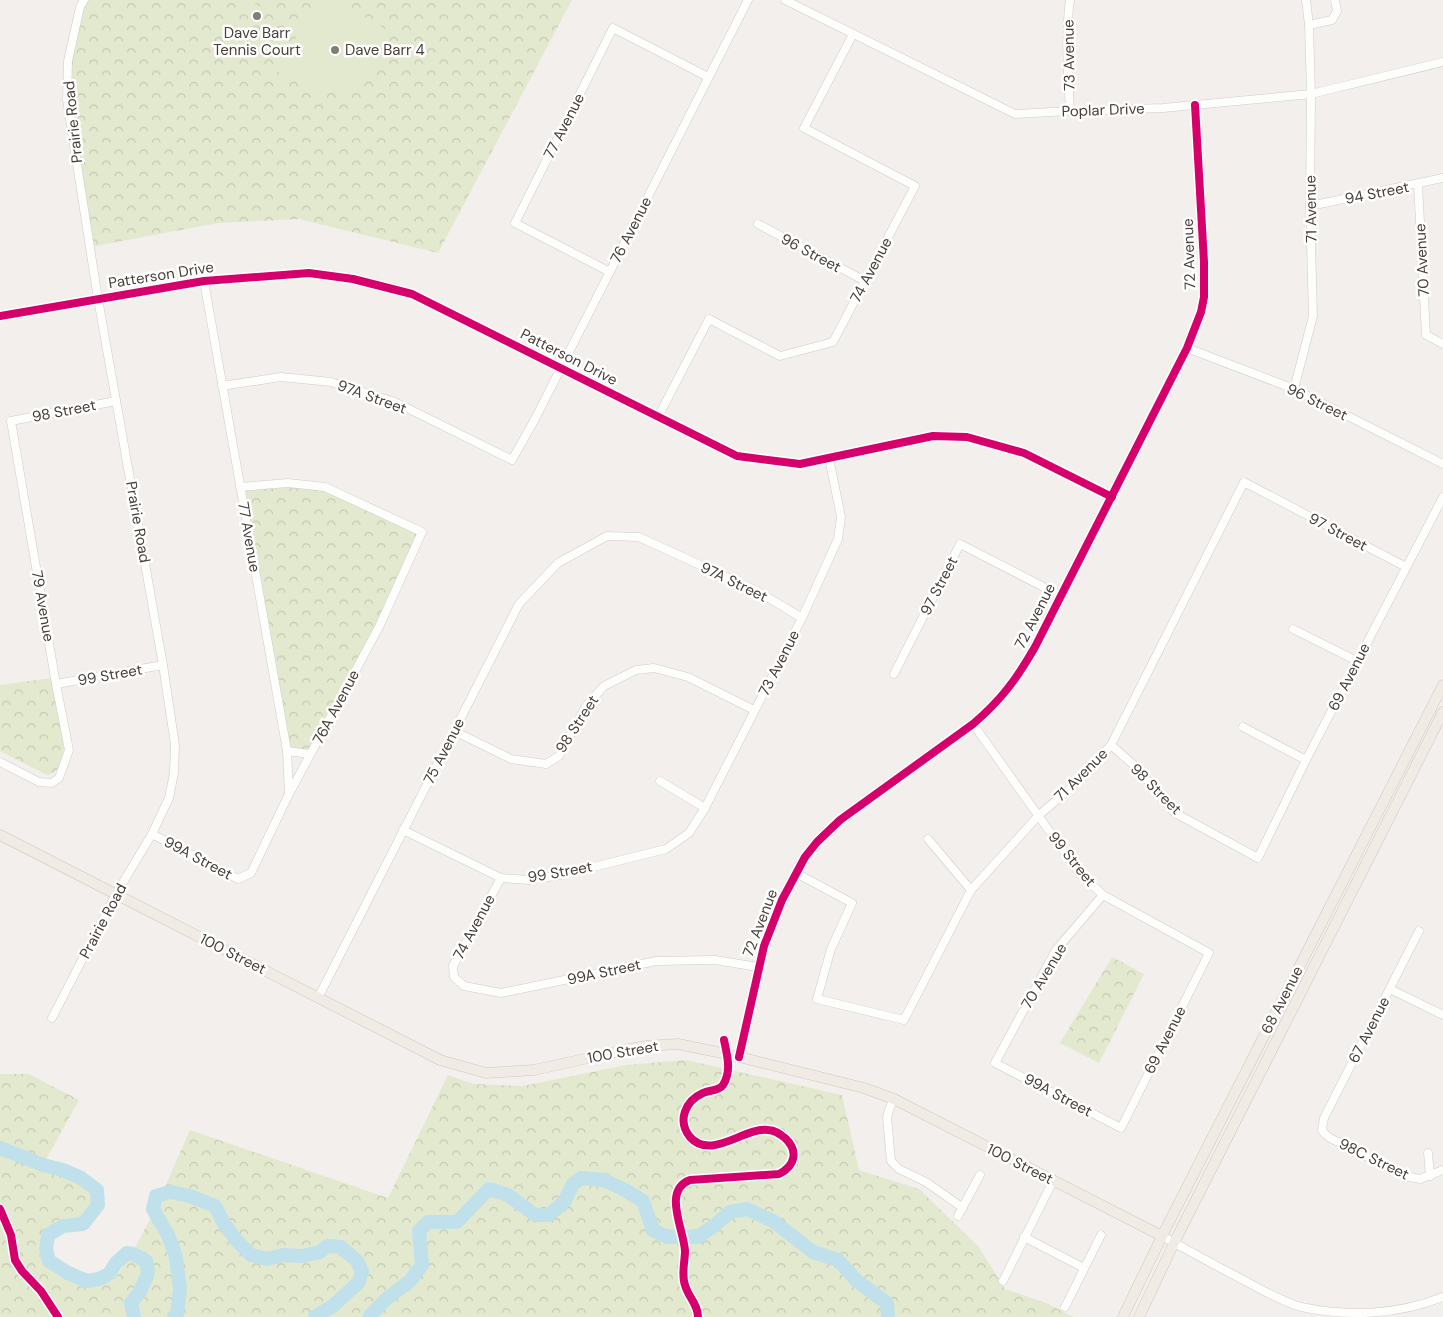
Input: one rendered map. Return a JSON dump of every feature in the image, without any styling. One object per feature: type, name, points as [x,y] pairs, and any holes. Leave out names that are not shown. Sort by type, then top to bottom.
[{"type":"main road","name":"68 Avenue","points":[[1123,1317],[1162,1236],[1443,685]]},
{"type":"main road","name":"68 Avenue","points":[[1138,1317],[1443,712]]},
{"type":"main road","name":"100 Street","points":[[0,835],[440,1060],[486,1073],[534,1070],[629,1049],[663,1044],[698,1047],[739,1056],[864,1088],[894,1099],[1162,1236]]},
{"type":"street","name":"Prairie Road","points":[[52,1018],[116,894],[152,834],[169,798],[174,774],[175,745],[163,665],[98,299],[67,100],[68,61],[80,7],[84,0]]},
{"type":"street","name":"76 Avenue","points":[[512,460],[535,419],[748,0]]},
{"type":"street","name":"Poplar Drive","points":[[785,0],[1015,114],[1163,108],[1311,94],[1443,62]]},
{"type":"street","name":"73 Avenue","points":[[1070,0],[1067,46],[1070,111]]},
{"type":"street","name":"71 Avenue","points":[[1294,390],[1313,316],[1310,206],[1311,94],[1309,26],[1306,0]]},
{"type":"street","points":[[1309,26],[1332,20],[1337,11],[1334,0]]},
{"type":"street","name":"77 Avenue","points":[[610,272],[515,223],[613,28],[708,77]]},
{"type":"street","name":"74 Avenue","points":[[658,417],[709,319],[780,356],[834,342],[915,186],[804,128],[853,34]]},
{"type":"street","name":"72 Avenue","points":[[739,1056],[758,967],[771,926],[804,857],[829,829],[973,724],[1005,694],[1035,647],[1188,348],[1201,312],[1204,297],[1204,262],[1195,105]]},
{"type":"street","name":"94 Street","points":[[1310,206],[1443,178]]},
{"type":"street","name":"70 Avenue","points":[[1418,184],[1426,335],[1443,344]]},
{"type":"street","name":"96 Street","points":[[758,224],[865,281]]},
{"type":"street","name":"Patterson Drive","points":[[0,316],[204,281],[309,273],[353,279],[412,294],[737,456],[800,464],[933,436],[968,437],[1024,453],[1112,497]]},
{"type":"street","name":"77 Avenue","points":[[204,281],[287,751],[289,794]]},
{"type":"street","name":"96 Street","points":[[1188,348],[1294,390],[1443,464]]},
{"type":"street","name":"97A Street","points":[[222,386],[281,377],[331,382],[395,402],[512,460]]},
{"type":"street","name":"98 Street","points":[[11,421],[116,401]]},
{"type":"street","name":"79 Avenue","points":[[0,762],[38,782],[52,783],[59,778],[69,750],[11,421]]},
{"type":"street","name":"73 Avenue","points":[[666,849],[689,833],[705,808],[802,618],[838,539],[841,517],[829,458]]},
{"type":"street","name":"71 Avenue","points":[[796,873],[852,902],[831,949],[817,999],[904,1020],[971,890],[1038,816],[1080,780],[1110,745],[1244,482]]},
{"type":"street","name":"97 Street","points":[[1244,482],[1406,567]]},
{"type":"street","name":"76A Avenue","points":[[240,487],[288,483],[325,487],[422,532],[379,627],[289,794],[251,873],[244,876]]},
{"type":"street","name":"69 Avenue","points":[[1258,858],[1306,760],[1443,497]]},
{"type":"street","name":"97A Street","points":[[607,536],[640,537],[757,592],[802,618]]},
{"type":"street","name":"75 Avenue","points":[[318,998],[519,604],[558,563],[607,536]]},
{"type":"street","name":"97 Street","points":[[894,674],[960,544],[1060,596]]},
{"type":"street","points":[[1293,629],[1357,661]]},
{"type":"street","name":"99 Street","points":[[56,684],[163,665]]},
{"type":"street","name":"98 Street","points":[[454,731],[511,759],[546,764],[559,756],[586,706],[604,686],[636,670],[654,668],[688,677],[754,710]]},
{"type":"street","name":"99 Street","points":[[973,724],[1080,874],[1103,895],[1209,953]]},
{"type":"street","points":[[1243,727],[1306,760]]},
{"type":"street","name":"98 Street","points":[[1110,745],[1136,767],[1175,813],[1258,858]]},
{"type":"street","points":[[287,751],[310,754]]},
{"type":"street","points":[[660,781],[705,808]]},
{"type":"street","name":"99 Street","points":[[403,830],[501,878],[530,880],[561,875],[666,849]]},
{"type":"street","name":"99A Street","points":[[152,834],[238,879],[244,876]]},
{"type":"street","points":[[928,839],[971,890]]},
{"type":"street","name":"74 Avenue","points":[[454,977],[453,966],[501,878]]},
{"type":"street","name":"70 Avenue","points":[[995,1062],[1056,950],[1103,895]]},
{"type":"street","name":"67 Avenue","points":[[1322,1130],[1324,1118],[1419,931]]},
{"type":"street","name":"69 Avenue","points":[[1121,1128],[1209,953]]},
{"type":"street","name":"99A Street","points":[[454,977],[464,986],[500,993],[656,961],[715,960],[758,967]]},
{"type":"street","points":[[1390,989],[1443,1015]]},
{"type":"street","name":"99A Street","points":[[995,1062],[1121,1128]]},
{"type":"street","points":[[894,1099],[887,1117],[891,1161],[899,1169],[926,1182],[963,1208]]},
{"type":"street","name":"98C Street","points":[[1322,1130],[1330,1138],[1405,1176],[1420,1179],[1443,1170]]},
{"type":"street","name":"98C Street","points":[[1428,1153],[1430,1176]]},
{"type":"street","points":[[958,1216],[980,1175]]},
{"type":"street","points":[[1002,1281],[1053,1181]]},
{"type":"street","points":[[1065,1307],[1101,1234]]},
{"type":"street","name":"100 Street","points":[[1162,1236],[1262,1290],[1300,1307],[1348,1314],[1396,1314]]},
{"type":"street","points":[[1024,1237],[1084,1268]]},
{"type":"street","points":[[1396,1314],[1443,1297]]},
{"type":"green space","points":[[84,0],[572,0],[438,253],[299,219],[218,223],[90,247],[67,98],[72,50]]},
{"type":"green space","name":"Dave Barr Tennis Court","points":[[242,0],[248,0],[267,10],[262,22],[238,9]]},
{"type":"green space","name":"Dave Barr 4","points":[[316,0],[335,0],[389,31],[371,68],[349,87],[324,92],[278,72]]},
{"type":"green space","points":[[288,483],[325,487],[422,532],[310,754],[287,751],[240,487]]},
{"type":"green space","points":[[52,678],[64,748],[58,769],[47,775],[0,751],[0,685]]},
{"type":"green space","points":[[1112,957],[1144,974],[1099,1063],[1060,1043]]},
{"type":"green space","points":[[686,1060],[842,1095],[859,1170],[919,1189],[978,1246],[1005,1289],[1046,1303],[1074,1317],[0,1317],[0,1074],[29,1074],[79,1100],[43,1165],[72,1174],[97,1190],[98,1205],[83,1224],[63,1226],[48,1235],[46,1249],[49,1261],[68,1273],[87,1281],[99,1279],[113,1281],[146,1226],[190,1130],[388,1198],[448,1075],[473,1084],[523,1086],[626,1065]]},
{"type":"waterway","points":[[0,1148],[43,1165],[63,1170],[81,1178],[97,1190],[98,1205],[83,1224],[63,1226],[48,1235],[46,1249],[49,1261],[68,1273],[87,1281],[99,1279],[109,1274],[116,1263],[127,1253],[146,1261],[148,1273],[140,1292],[131,1303],[134,1317]]},
{"type":"waterway","points":[[369,1317],[385,1300],[410,1281],[422,1265],[419,1231],[428,1222],[457,1222],[489,1189],[508,1195],[535,1215],[549,1215],[564,1202],[573,1184],[581,1178],[604,1180],[643,1201],[653,1230],[667,1237],[698,1237],[730,1212],[747,1209],[773,1221],[813,1252],[838,1260],[857,1281],[887,1303],[888,1317]]},
{"type":"waterway","points":[[174,1317],[177,1314],[180,1289],[176,1257],[168,1235],[153,1209],[156,1196],[170,1192],[190,1196],[215,1206],[223,1222],[237,1241],[251,1255],[267,1259],[283,1255],[303,1256],[320,1252],[327,1246],[341,1247],[357,1261],[362,1271],[359,1282],[334,1305],[315,1317]]},
{"type":"cycle path","points":[[739,1057],[764,946],[782,900],[805,857],[817,842],[840,820],[973,724],[1000,698],[1014,680],[1035,647],[1187,348],[1201,312],[1204,297],[1204,262],[1195,105]]},
{"type":"cycle path","points":[[0,316],[204,281],[309,273],[353,279],[412,294],[737,456],[800,464],[933,436],[967,437],[1024,453],[1112,497]]},
{"type":"cycle path","points":[[698,1317],[698,1312],[684,1281],[685,1251],[677,1211],[677,1192],[682,1185],[690,1180],[779,1174],[789,1167],[793,1158],[792,1148],[789,1143],[777,1132],[759,1130],[718,1145],[708,1146],[698,1143],[686,1131],[684,1118],[688,1106],[703,1093],[719,1088],[726,1080],[728,1063],[724,1040]]},
{"type":"cycle path","points":[[0,1209],[11,1235],[15,1260],[22,1271],[41,1291],[58,1317]]},
{"type":"place","name":"Dave Barr Tennis Court","points":[[257,16]]},
{"type":"place","name":"Dave Barr 4","points":[[335,50]]}]
